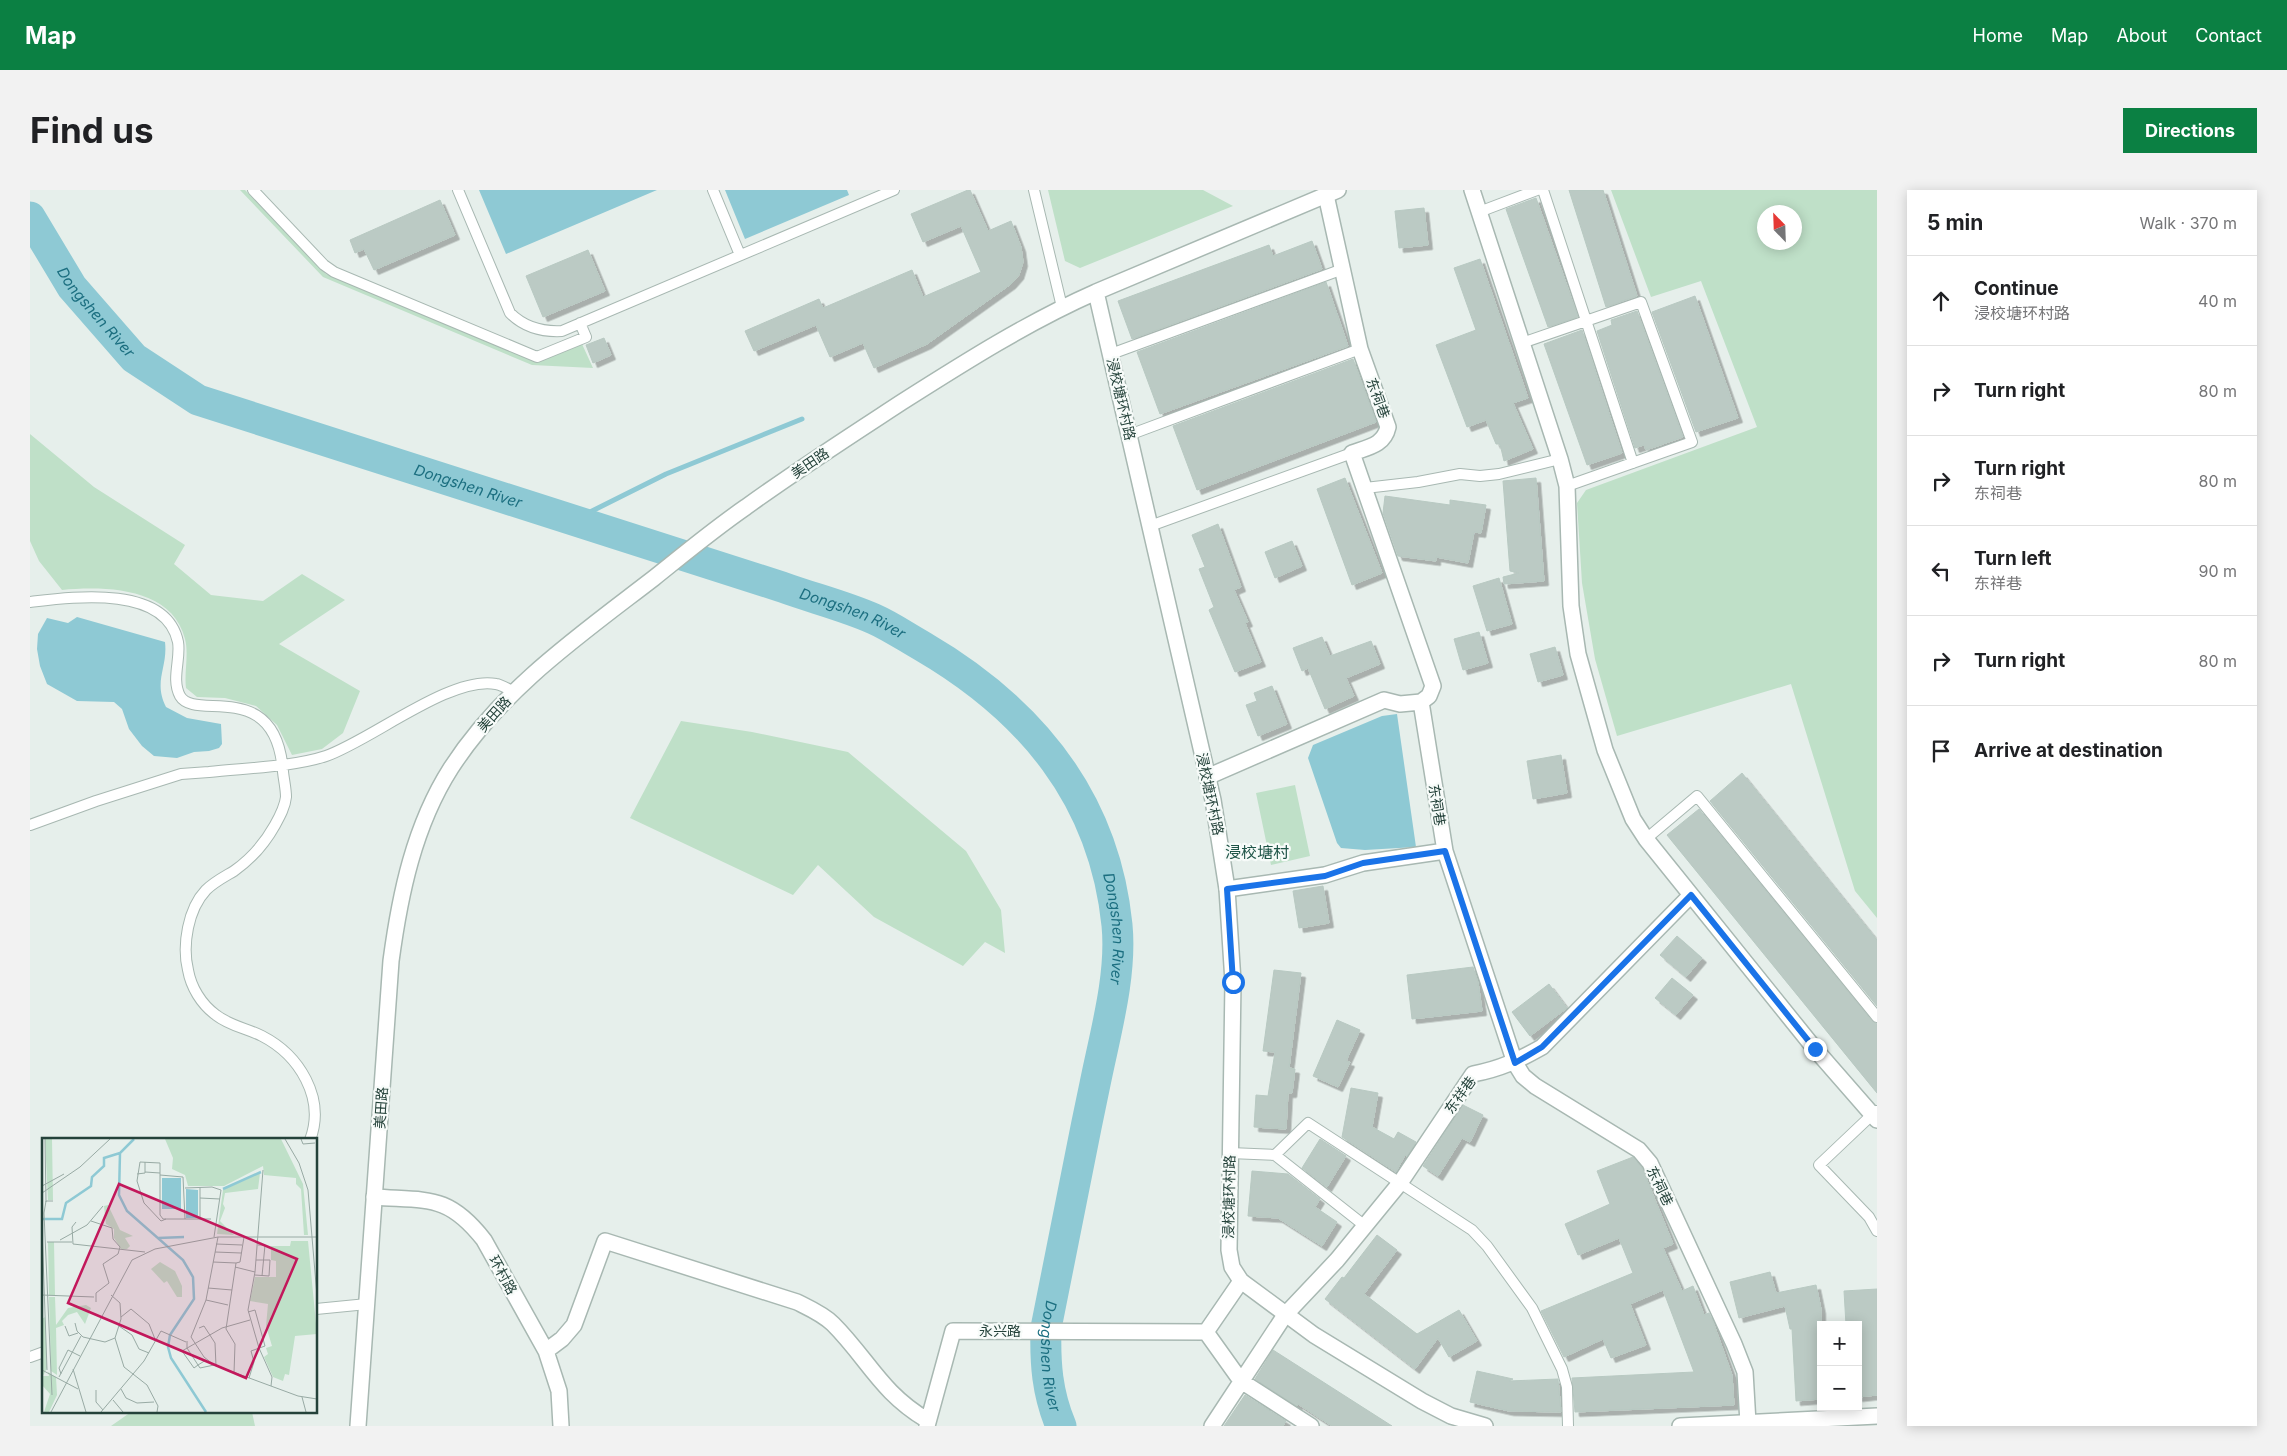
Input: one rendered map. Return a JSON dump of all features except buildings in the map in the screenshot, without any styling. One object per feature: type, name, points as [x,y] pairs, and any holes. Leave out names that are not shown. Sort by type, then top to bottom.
[{"type":"street","points":[[1472,190],[1560,459],[1567,486],[1570,577],[1578,654],[1594,712],[1622,796],[1646,840],[1815,1049],[1875,1115]]},
{"type":"street","points":[[1096,292],[1332,192]]},
{"type":"street","name":"东祠巷","points":[[1332,192],[1342,269],[1360,348],[1388,427],[1386,436],[1380,443],[1352,453]]},
{"type":"street","name":"美田路","points":[[358,1426],[397,912],[409,863],[426,816],[450,770],[478,730],[514,692],[591,627],[745,507],[955,369],[1062,307],[1096,292]]},
{"type":"street","name":"浸校塘环村路","points":[[1096,292],[1208,777],[1227,889],[1233,982],[1229,1259],[1241,1281],[1314,1335],[1422,1401],[1448,1421],[1485,1426]]},
{"type":"street","points":[[1208,777],[1384,700],[1400,704],[1421,702],[1429,696],[1433,686],[1352,453]]},
{"type":"street","name":"东祠巷","points":[[1421,702],[1445,851],[1515,1063],[1523,1076],[1535,1086],[1639,1150],[1650,1163],[1745,1372],[1748,1423]]},
{"type":"street","points":[[1227,889],[1325,876],[1363,863],[1445,851]]},
{"type":"street","name":"东祥巷","points":[[1212,1426],[1285,1315],[1337,1260],[1400,1183],[1473,1074],[1496,1070],[1515,1063],[1542,1047],[1691,895]]},
{"type":"street","name":"环村路","points":[[374,1197],[436,1202],[449,1206],[462,1214],[484,1240],[546,1351],[559,1391],[561,1426]]},
{"type":"street","points":[[546,1351],[562,1339],[574,1325],[605,1241],[797,1302],[816,1312],[832,1323],[898,1401],[927,1423]]},
{"type":"street","points":[[1241,1281],[1206,1332],[1241,1381],[1310,1426]]},
{"type":"street","name":"永兴路","points":[[927,1423],[953,1331],[1206,1332]]},
{"type":"street","points":[[1680,1426],[1877,1416]]},
{"type":"lane","points":[[253,190],[324,265],[334,272],[537,357],[586,337],[580,323]]},
{"type":"lane","points":[[458,190],[510,313],[519,322],[547,332],[562,331],[740,255],[874,194],[894,190]]},
{"type":"lane","points":[[713,190],[740,255]]},
{"type":"lane","points":[[1034,190],[1062,307]]},
{"type":"lane","points":[[1479,212],[1537,190]]},
{"type":"lane","points":[[1543,190],[1633,463]]},
{"type":"lane","points":[[1111,354],[1342,269]]},
{"type":"lane","points":[[1522,343],[1641,302],[1692,442],[1567,486]]},
{"type":"lane","points":[[1129,435],[1360,348]]},
{"type":"lane","points":[[1150,526],[1352,453]]},
{"type":"lane","points":[[1364,488],[1418,482],[1460,474],[1480,476],[1499,474],[1560,459]]},
{"type":"lane","points":[[30,602],[79,597],[110,597],[136,603],[161,613],[172,625],[178,642],[176,680],[181,697],[193,704],[231,706],[259,717],[276,737],[283,763],[286,799],[281,814],[271,833],[253,855],[211,885],[199,900],[188,929],[186,960],[193,987],[211,1011],[223,1020],[274,1043],[298,1066],[309,1085],[315,1105],[315,1124],[311,1138]]},
{"type":"lane","points":[[30,825],[96,800],[190,772],[209,772],[325,756],[342,750],[401,716],[476,684],[496,684],[514,692]]},
{"type":"lane","points":[[1646,840],[1697,796],[1877,1017]]},
{"type":"lane","points":[[1875,1115],[1819,1165],[1869,1217],[1877,1231]]},
{"type":"lane","points":[[1275,1155],[1308,1123],[1472,1230],[1487,1246],[1532,1308],[1562,1369],[1567,1387],[1568,1426]]},
{"type":"lane","points":[[1230,1153],[1275,1155],[1365,1226]]},
{"type":"lane","points":[[318,1309],[367,1304]]},
{"type":"green space","points":[[240,190],[245,190],[326,274],[536,362],[582,344],[593,368],[532,365],[323,277]]},
{"type":"green space","points":[[1048,190],[1203,190],[1233,206],[1080,268],[1065,261]]},
{"type":"green space","points":[[1611,190],[1877,190],[1877,918],[1855,891],[1791,684],[1617,736],[1595,659],[1582,583],[1577,503],[1586,490],[1757,427],[1701,281],[1651,297]]},
{"type":"green space","points":[[30,434],[94,487],[185,545],[174,564],[211,595],[263,601],[302,574],[345,600],[279,644],[360,691],[343,733],[322,749],[292,755],[277,725],[256,706],[225,698],[197,697],[186,688],[187,651],[185,639],[178,622],[166,609],[152,600],[116,590],[62,590],[39,561],[30,541]]},
{"type":"green space","points":[[681,721],[752,732],[848,752],[966,851],[1001,910],[1005,953],[985,942],[963,966],[874,917],[818,865],[793,895],[630,818]]},
{"type":"green space","points":[[1295,785],[1310,856],[1271,865],[1256,793]]},
{"type":"green space","points":[[128,1414],[252,1414],[255,1426],[111,1426]]},
{"type":"water","points":[[479,190],[657,190],[506,254]]},
{"type":"water","points":[[725,190],[847,190],[849,195],[745,239]]},
{"type":"water","points":[[77,617],[165,642],[161,690],[166,707],[187,718],[221,724],[222,744],[219,748],[194,752],[177,758],[154,756],[142,746],[129,729],[122,709],[114,702],[77,701],[47,684],[40,666],[37,649],[38,634],[47,618],[68,623]]},
{"type":"water","points":[[1397,714],[1416,847],[1365,850],[1341,848],[1337,843],[1308,758],[1313,745],[1382,716]]},
{"type":"waterway","name":"Dongshen River","points":[[30,217],[72,287],[134,358],[198,400],[863,614],[892,628],[961,671],[996,698],[1028,728],[1055,761],[1078,797],[1096,836],[1109,879],[1117,925],[1118,944],[1112,1005],[1046,1328],[1048,1378],[1056,1414],[1061,1426]]},
{"type":"waterway","points":[[574,520],[666,474],[802,419]]},
{"type":"district","name":"浸校塘村","points":[[1257,852]]},
{"type":"route","points":[[1233,982],[1232,935],[1227,889],[1325,876],[1363,863],[1445,851],[1515,1063],[1542,1047],[1691,895],[1815,1049]]}]
